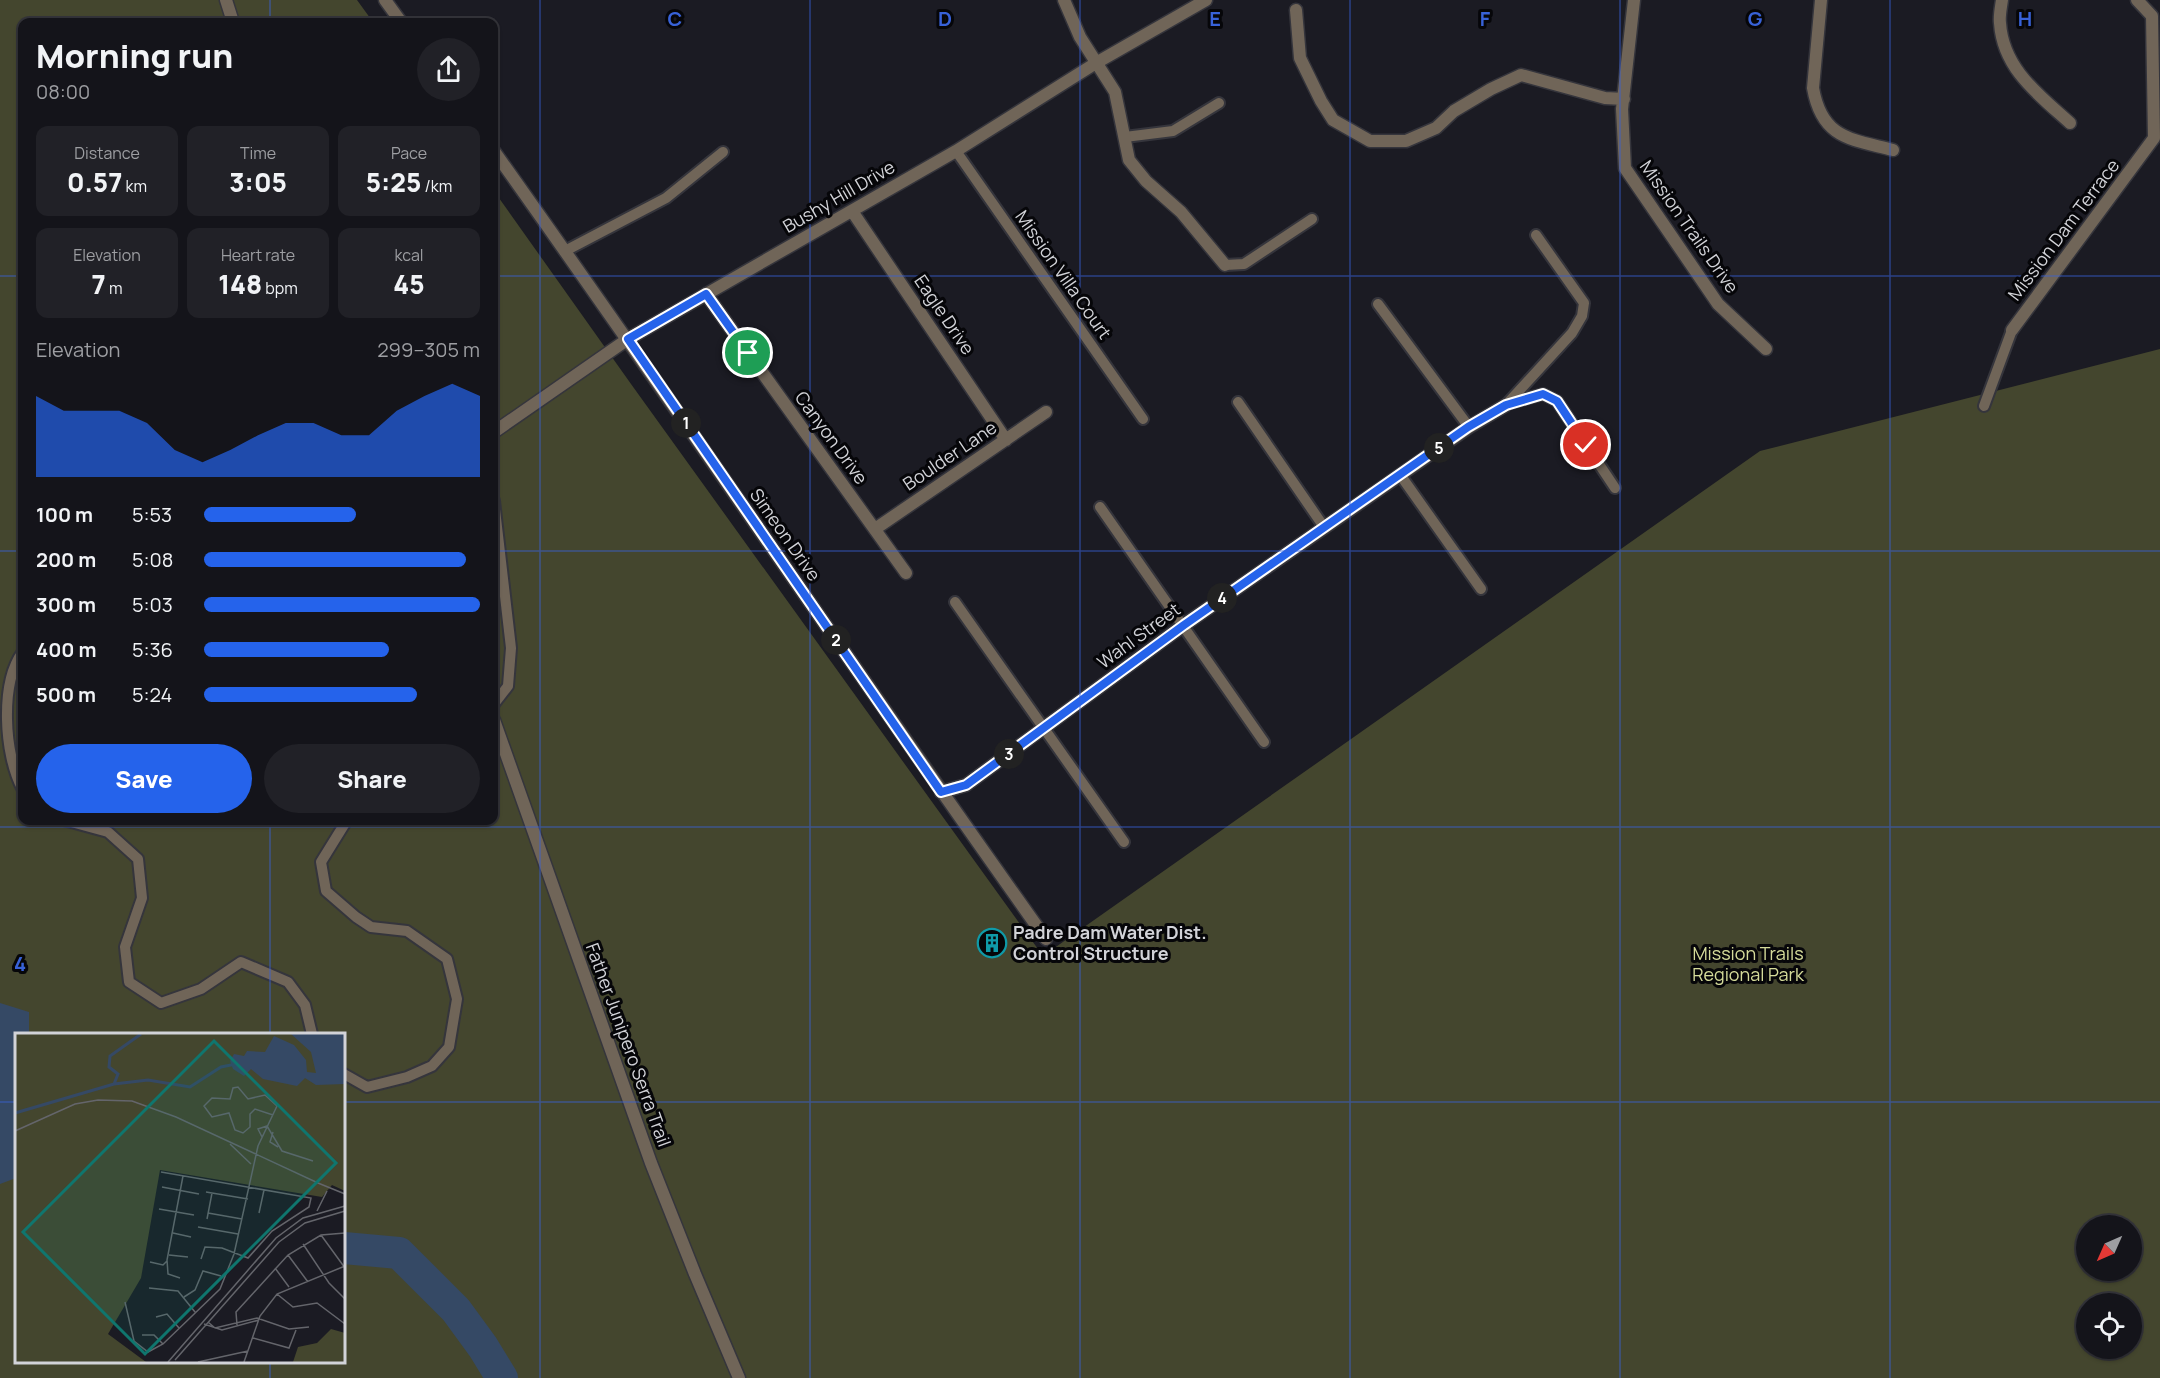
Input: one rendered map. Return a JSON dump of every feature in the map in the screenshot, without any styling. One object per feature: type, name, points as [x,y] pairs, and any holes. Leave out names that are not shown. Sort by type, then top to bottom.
[{"type":"street","points":[[226,0],[232,18]]},
{"type":"street","points":[[385,0],[398,18]]},
{"type":"street","points":[[1064,0],[1080,37],[1115,92],[1129,160],[1140,174],[1181,212],[1225,265]]},
{"type":"street","name":"Bushy Hill Drive","points":[[498,429],[628,339],[956,151],[1096,63],[1206,0]]},
{"type":"street","name":"Mission Trails Drive","points":[[1634,0],[1622,131],[1625,168],[1718,304],[1766,350]]},
{"type":"street","points":[[1821,0],[1813,88],[1816,102],[1829,126],[1843,137],[1893,150]]},
{"type":"street","points":[[2002,0],[2000,23],[2006,51],[2024,82],[2070,123]]},
{"type":"street","name":"Mission Dam Terrace","points":[[2012,330],[2154,138],[2152,16],[2137,0]]},
{"type":"street","points":[[1296,10],[1300,58],[1321,100],[1334,120],[1370,141],[1406,141],[1426,133],[1436,128],[1454,111],[1491,89],[1521,75],[1605,98],[1624,99]]},
{"type":"street","name":"Simeon Drive","points":[[498,157],[628,339],[941,792],[1046,939]]},
{"type":"street","name":"Eagle Drive","points":[[852,211],[1006,440]]},
{"type":"street","name":"Canyon Drive","points":[[706,294],[906,573]]},
{"type":"street","name":"Wahl Street","points":[[941,792],[966,785],[1184,625],[1401,476],[1468,427],[1506,405]]},
{"type":"street","name":"Boulder Lane","points":[[875,529],[1046,412]]},
{"type":"street","name":"Father Junipero Serra Trail","points":[[498,731],[651,1163],[739,1378]]},
{"type":"lane","points":[[1125,137],[1173,131],[1219,103]]},
{"type":"lane","name":"Mission Villa Court","points":[[956,151],[1143,418]]},
{"type":"lane","points":[[565,251],[666,198],[723,152]]},
{"type":"lane","points":[[1225,265],[1244,264],[1312,219]]},
{"type":"lane","points":[[1506,405],[1572,333],[1582,316],[1584,303],[1536,235]]},
{"type":"lane","points":[[1378,304],[1468,427]]},
{"type":"lane","points":[[1984,406],[2012,330]]},
{"type":"lane","points":[[1506,405],[1543,394],[1557,401],[1615,489]]},
{"type":"lane","points":[[1238,402],[1324,527]]},
{"type":"lane","points":[[1401,476],[1481,590]]},
{"type":"lane","points":[[1100,507],[1264,742]]},
{"type":"lane","points":[[498,546],[511,648],[508,686],[498,699]]},
{"type":"lane","points":[[955,602],[1124,842]]},
{"type":"lane","points":[[18,661],[5,688],[5,736],[10,762],[18,779]]},
{"type":"lane","points":[[82,825],[108,832],[138,859],[142,898],[124,947],[129,982],[160,1003],[201,989],[241,962],[288,982],[305,1005],[312,1033]]},
{"type":"lane","points":[[344,825],[321,862],[326,891],[371,927],[407,931],[447,959],[457,999],[449,1047],[432,1066],[407,1077],[367,1087],[345,1075]]},
{"type":"green space","name":"Mission Trails Regional Park","points":[[0,0],[357,0],[370,18],[18,18],[18,825],[498,825],[498,197],[1043,956],[1760,451],[2160,349],[2160,1378],[0,1378]]},
{"type":"water","points":[[0,1003],[29,1012],[29,1033],[15,1033],[15,1178],[0,1184]]},
{"type":"waterway","points":[[345,1248],[399,1253],[456,1310],[502,1378]]},
{"type":"place","name":"Padre Dam Water Dist. Control Structure","points":[[992,943]]},
{"type":"route","points":[[748,353],[706,294],[628,339],[941,792],[966,785],[1184,625],[1401,476],[1468,427],[1506,405],[1543,394],[1557,401],[1586,445]]}]
